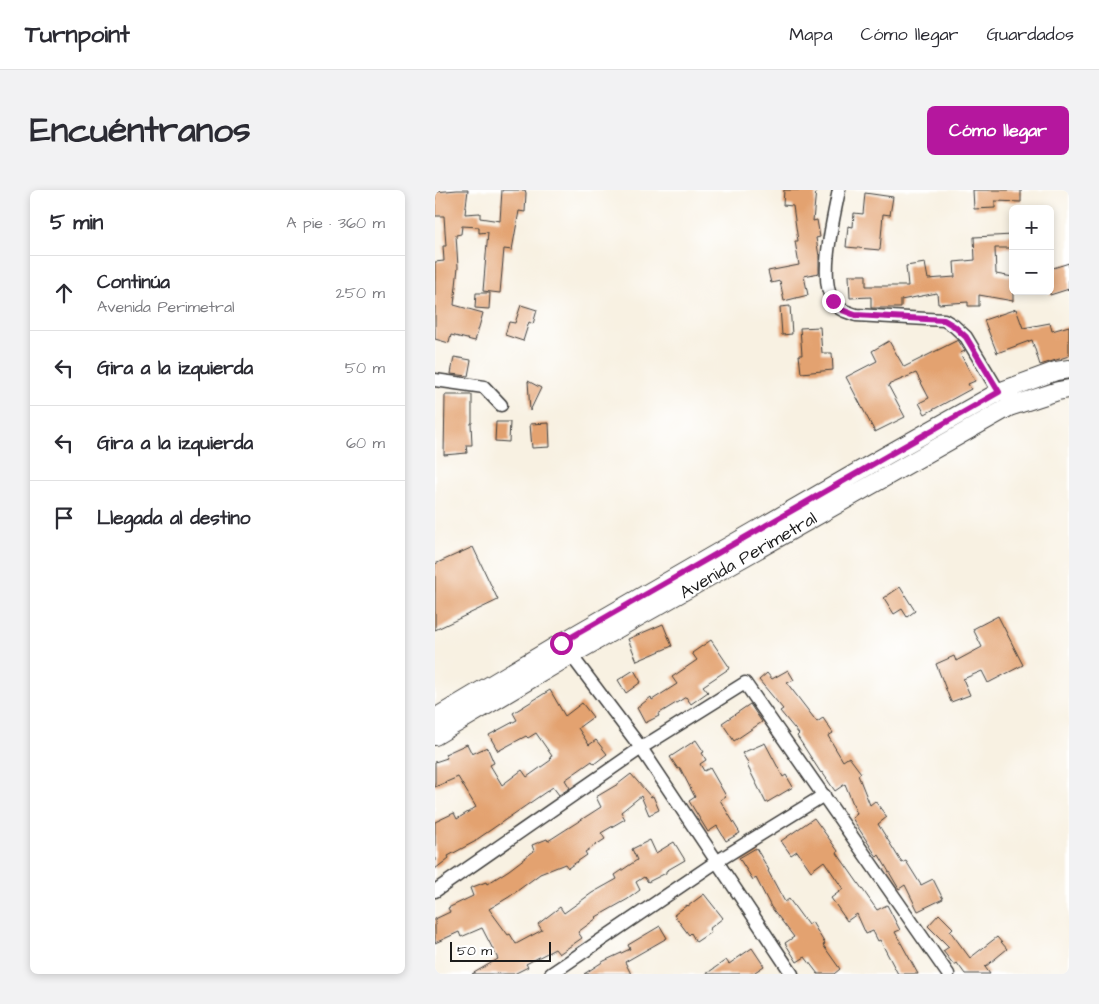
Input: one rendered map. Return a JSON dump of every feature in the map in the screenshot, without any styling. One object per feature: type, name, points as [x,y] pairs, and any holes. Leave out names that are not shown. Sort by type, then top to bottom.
[{"type":"main road","name":"Avenida Perimetral","points":[[435,718],[613,613],[999,392],[1056,371],[1069,369]]},
{"type":"main road","name":"Avenida Perimetral","points":[[435,736],[571,655],[1009,407],[1069,389]]},
{"type":"street","points":[[839,190],[826,263],[827,287],[833,301],[842,310],[855,315],[944,320],[966,337],[999,392]]},
{"type":"street","points":[[435,380],[485,387],[501,405]]},
{"type":"street","points":[[571,655],[641,748],[787,972]]},
{"type":"street","points":[[435,891],[641,748],[745,683],[948,974]]},
{"type":"street","points":[[551,974],[716,862],[824,795]]},
{"type":"building","points":[[468,190],[465,214],[480,213],[480,218],[500,221],[502,190],[525,190],[526,193],[525,212],[519,211],[512,250],[504,249],[500,293],[483,291],[488,232],[479,233],[479,227],[462,226],[461,234],[456,235],[458,267],[454,305],[483,313],[475,341],[451,335],[449,343],[435,339],[435,262],[444,261],[443,246],[446,246],[444,216],[435,216],[435,192]]},
{"type":"building","points":[[784,190],[816,190],[813,221],[817,220],[820,237],[816,238],[819,273],[804,276],[808,295],[784,301],[780,281],[771,283],[768,271],[799,265],[795,241],[798,241],[793,206],[783,205]]},
{"type":"building","points":[[973,190],[1021,190],[1021,202],[995,201],[995,208],[974,209]]},
{"type":"building","points":[[865,193],[893,197],[890,215],[883,214],[880,250],[846,247],[848,226],[853,227],[854,213],[863,214]]},
{"type":"building","points":[[1009,235],[1009,248],[995,248],[996,274],[1009,276],[1009,295],[1013,295],[1013,301],[979,295],[979,306],[968,306],[968,302],[938,304],[937,293],[901,300],[901,308],[871,308],[871,297],[850,298],[849,275],[866,275],[866,286],[908,286],[906,266],[925,263],[928,279],[955,277],[954,262],[975,260],[974,237]]},
{"type":"building","points":[[1069,263],[1069,289],[1054,294],[1054,268]]},
{"type":"building","points":[[476,293],[490,293],[489,309],[475,308]]},
{"type":"building","points":[[521,305],[537,310],[533,324],[529,322],[523,341],[505,335],[509,322],[515,323]]},
{"type":"building","points":[[790,306],[792,334],[782,335],[780,307]]},
{"type":"building","points":[[1016,309],[1023,328],[1050,323],[1052,331],[1069,326],[1069,356],[1040,365],[1032,340],[997,353],[984,320]]},
{"type":"building","points":[[820,327],[822,353],[832,353],[833,370],[801,373],[799,355],[802,355],[800,328]]},
{"type":"building","points":[[958,340],[965,351],[960,353],[975,381],[968,384],[971,389],[925,414],[919,403],[929,398],[916,373],[888,385],[905,417],[875,432],[846,377],[877,361],[872,351],[889,341],[904,367]]},
{"type":"building","points":[[454,357],[471,360],[468,376],[451,374]]},
{"type":"building","points":[[528,381],[541,388],[530,411]]},
{"type":"building","points":[[445,395],[472,395],[472,445],[466,445],[467,453],[444,455]]},
{"type":"building","points":[[496,422],[510,422],[509,442],[495,441]]},
{"type":"building","points":[[549,423],[550,447],[532,448],[530,424]]},
{"type":"building","points":[[473,547],[498,600],[435,630],[435,564]]},
{"type":"building","points":[[900,587],[915,611],[907,617],[902,609],[894,614],[884,598]]},
{"type":"building","points":[[998,616],[1023,665],[988,683],[982,671],[963,679],[970,695],[951,702],[936,664],[954,656],[956,661],[982,647],[973,629]]},
{"type":"building","points":[[663,624],[672,646],[637,661],[628,639]]},
{"type":"building","points":[[711,640],[730,668],[703,686],[708,692],[691,704],[686,697],[658,714],[659,716],[645,723],[637,708],[651,697],[652,700],[677,684],[672,677],[697,660],[692,653]]},
{"type":"building","points":[[634,670],[641,682],[626,693],[618,680]]},
{"type":"building","points":[[788,670],[794,680],[787,683],[817,722],[823,718],[833,733],[828,736],[843,761],[849,757],[861,773],[858,775],[870,805],[875,801],[887,817],[878,824],[902,863],[906,861],[921,885],[933,879],[943,899],[918,911],[905,885],[899,889],[879,855],[877,857],[852,818],[857,814],[845,784],[835,791],[797,736],[799,734],[780,711],[783,709],[759,680],[767,673],[772,679]]},
{"type":"building","points":[[550,690],[565,716],[582,703],[593,717],[578,728],[589,745],[596,740],[607,754],[594,764],[592,761],[565,780],[570,788],[559,795],[553,787],[476,841],[448,856],[449,858],[435,869],[435,822],[454,813],[457,819],[476,807],[458,777],[435,787],[435,762],[447,758],[445,754],[467,744],[472,754],[487,747],[494,763],[490,765],[502,785],[522,770],[527,777],[551,760],[550,757],[552,756],[536,733],[528,738],[526,736],[498,751],[489,735],[517,720],[513,713]]},
{"type":"building","points":[[750,704],[762,722],[734,741],[722,723]]},
{"type":"building","points":[[696,740],[704,752],[702,753],[706,760],[700,764],[704,771],[710,768],[726,796],[720,800],[740,833],[726,841],[717,826],[708,832],[689,801],[695,797],[680,768],[678,769],[670,757]]},
{"type":"building","points":[[765,743],[783,777],[786,775],[793,787],[766,803],[747,765],[749,764],[742,753]]},
{"type":"building","points":[[631,774],[651,797],[653,796],[659,810],[649,815],[641,796],[621,812],[625,819],[601,833],[605,839],[585,852],[587,855],[568,868],[565,864],[540,874],[489,909],[516,944],[542,930],[538,924],[560,907],[564,913],[592,893],[617,879],[615,875],[637,860],[632,849],[650,840],[656,853],[674,842],[685,860],[648,882],[644,877],[636,882],[640,890],[596,917],[578,932],[582,938],[559,954],[555,949],[526,964],[528,967],[514,974],[472,974],[498,959],[482,928],[461,937],[459,932],[435,943],[435,919],[450,912],[448,908],[473,896],[470,888],[486,882],[487,884],[534,851],[532,845],[547,839],[548,841],[601,807],[596,797]]},
{"type":"building","points":[[814,818],[877,910],[887,905],[900,930],[895,932],[918,974],[898,974],[880,940],[878,941],[873,931],[866,934],[857,914],[847,921],[831,898],[843,889],[824,861],[811,871],[797,851],[791,855],[781,841]]},
{"type":"building","points":[[756,848],[785,902],[789,899],[808,925],[812,922],[825,944],[823,945],[840,969],[834,974],[818,974],[805,957],[797,962],[785,943],[794,937],[771,907],[756,878],[753,880],[739,858]]},
{"type":"building","points":[[704,894],[723,918],[709,929],[711,932],[696,942],[691,933],[689,935],[674,915]]},
{"type":"building","points":[[939,914],[953,928],[950,931],[970,958],[997,937],[1007,949],[985,967],[990,974],[965,974],[957,963],[954,965],[943,951],[949,947],[928,926]]},
{"type":"building","points":[[660,926],[667,938],[625,962],[631,974],[584,974],[604,961],[630,949],[628,945]]},
{"type":"building","points":[[752,948],[764,966],[752,974],[706,974],[726,960],[729,964]]},
{"type":"route","points":[[561,643],[999,392],[966,337],[944,320],[855,315],[842,310],[833,301]]}]
